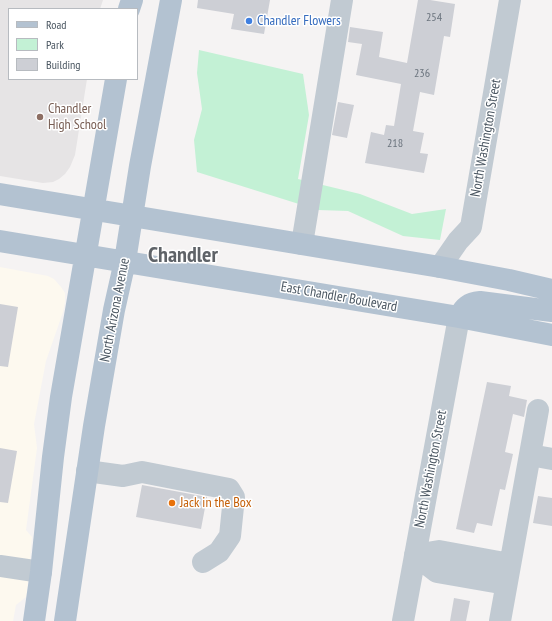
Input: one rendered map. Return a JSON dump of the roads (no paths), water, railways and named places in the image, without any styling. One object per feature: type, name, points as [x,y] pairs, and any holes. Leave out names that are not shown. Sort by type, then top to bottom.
[{"type":"main road","name":"North Arizona Avenue","points":[[65,621],[87,471],[114,310],[125,261],[140,166],[171,0]]},
{"type":"main road","points":[[34,621],[61,397],[116,80]]},
{"type":"main road","points":[[0,194],[440,267],[552,290]]},
{"type":"main road","name":"East Chandler Boulevard","points":[[0,241],[460,317],[552,334]]},
{"type":"main road","points":[[460,317],[466,307],[472,303],[480,302],[552,311]]},
{"type":"street","points":[[302,244],[342,0]]},
{"type":"street","name":"North Washington Street","points":[[440,267],[458,241],[471,227],[510,0]]},
{"type":"street","name":"North Washington Street","points":[[403,621],[460,317]]},
{"type":"street","points":[[500,621],[538,410]]},
{"type":"street","points":[[530,455],[552,459]]},
{"type":"street","points":[[87,471],[124,476],[142,472],[229,489],[234,496],[230,536],[219,552],[203,562]]},
{"type":"street","points":[[415,555],[439,551],[508,574]]},
{"type":"street","points":[[0,566],[41,572]]},
{"type":"place","name":"Chandler Flowers","points":[[249,21]]},
{"type":"place","name":"Chandler High School","points":[[40,117]]},
{"type":"place","name":"Jack in the Box","points":[[172,503]]},
{"type":"district","name":"Chandler","points":[[183,256]]}]
